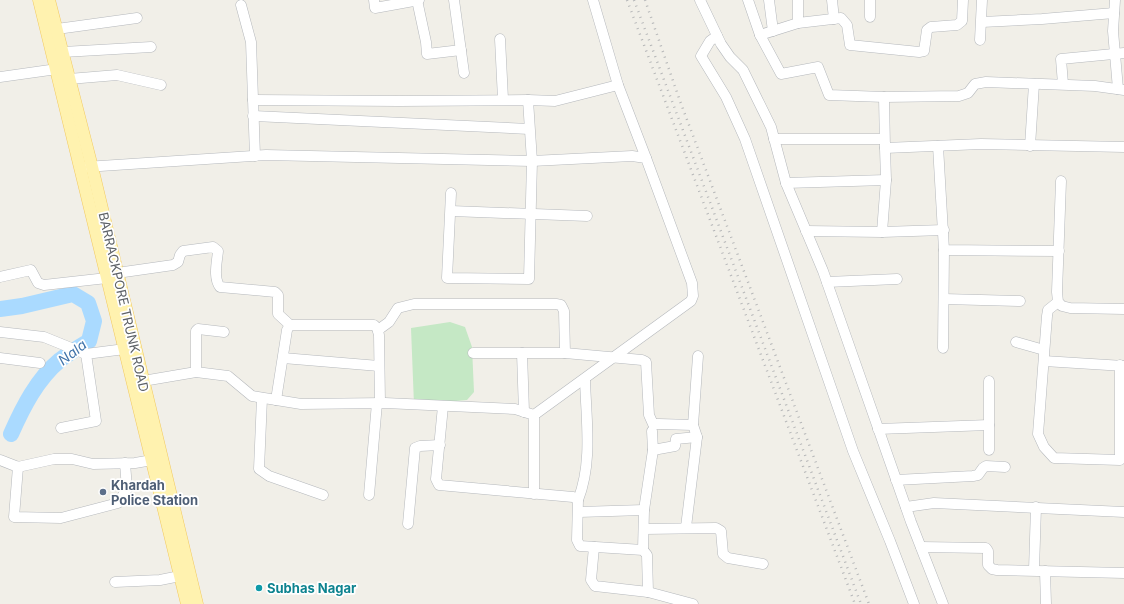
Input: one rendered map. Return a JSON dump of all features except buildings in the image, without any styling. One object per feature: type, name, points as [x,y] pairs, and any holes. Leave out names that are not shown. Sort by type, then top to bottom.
[{"type":"main road","name":"BARRACKPORE TRUNK ROAD","points":[[39,0],[57,69],[86,167],[112,275],[143,381],[180,576],[187,604]]},
{"type":"main road","name":"BARRACKPORE TRUNK ROAD","points":[[49,0],[70,80],[86,167]]},
{"type":"main road","name":"BARRACKPORE TRUNK ROAD","points":[[112,275],[125,349],[198,604]]},
{"type":"street","points":[[374,0],[375,8],[417,0],[424,30],[427,54],[461,50]]},
{"type":"street","points":[[454,0],[464,73]]},
{"type":"street","points":[[534,415],[585,379],[613,356],[688,304],[693,296],[692,283],[618,84],[593,0]]},
{"type":"street","points":[[700,0],[717,36],[730,57],[743,70],[771,127],[786,183],[827,282],[896,480],[943,604]]},
{"type":"street","points":[[748,0],[760,35],[781,74],[818,67],[828,95],[884,97],[960,96],[968,93],[975,84],[979,83],[1063,84],[1121,90],[1120,53],[1113,31],[1115,0]]},
{"type":"street","points":[[769,0],[773,31]]},
{"type":"street","points":[[798,0],[798,23]]},
{"type":"street","points":[[832,0],[834,19]]},
{"type":"street","points":[[870,0],[870,17]]},
{"type":"street","points":[[760,35],[798,23],[841,18],[847,25],[850,45],[919,52],[924,51],[927,30],[930,28],[957,25],[962,21],[963,0]]},
{"type":"street","points":[[980,40],[982,0]]},
{"type":"street","points":[[241,5],[251,42],[255,156]]},
{"type":"street","points":[[982,22],[1042,20],[1114,14]]},
{"type":"street","points":[[57,29],[137,18]]},
{"type":"street","points":[[717,36],[710,41],[701,56],[726,97],[745,139],[853,451],[914,604]]},
{"type":"street","points":[[500,39],[503,99]]},
{"type":"street","points":[[63,52],[150,47]]},
{"type":"street","points":[[1063,84],[1061,59],[1120,53]]},
{"type":"street","points":[[0,77],[57,69]]},
{"type":"street","points":[[70,80],[116,75],[161,84]]},
{"type":"street","points":[[253,100],[399,102],[503,99],[555,101],[618,84]]},
{"type":"street","points":[[1030,146],[1034,84]]},
{"type":"street","points":[[882,232],[886,180],[884,97]]},
{"type":"street","points":[[450,193],[447,278],[529,279],[529,213],[532,161],[528,100]]},
{"type":"street","points":[[253,116],[529,129]]},
{"type":"street","points":[[774,139],[938,146],[981,144],[1124,147]]},
{"type":"street","points":[[938,146],[944,230],[943,348]]},
{"type":"street","points":[[86,167],[255,156],[532,161],[632,156],[646,158]]},
{"type":"street","points":[[786,183],[886,180]]},
{"type":"street","points":[[1061,181],[1057,280],[1058,302],[1062,306],[1070,308],[1124,309]]},
{"type":"street","points":[[450,211],[587,216]]},
{"type":"street","points":[[806,231],[882,232],[944,230]]},
{"type":"street","points":[[0,277],[31,270],[38,283],[44,285],[173,266],[178,262],[183,251],[213,247],[218,251],[216,273],[217,284],[220,287],[275,292],[278,295],[278,314],[290,325],[374,325],[378,330],[378,404],[368,495]]},
{"type":"street","points":[[944,250],[1059,251]]},
{"type":"street","points":[[827,282],[897,279]]},
{"type":"street","points":[[944,299],[1020,301]]},
{"type":"street","points":[[1044,361],[1122,366],[1120,460],[1054,458],[1044,447],[1038,434],[1048,310],[1058,302]]},
{"type":"street","points":[[378,330],[389,322],[398,308],[414,304],[556,304],[560,305],[564,311],[565,352]]},
{"type":"street","points":[[276,400],[290,325]]},
{"type":"street","points":[[196,372],[196,331],[198,329],[224,332]]},
{"type":"street","points":[[0,332],[44,337],[86,354],[125,349]]},
{"type":"street","points":[[1016,342],[1044,350]]},
{"type":"street","points":[[473,353],[565,352],[642,360],[646,362],[648,415],[653,424],[693,424]]},
{"type":"street","points":[[522,353],[524,412]]},
{"type":"street","points":[[61,428],[96,421],[86,354]]},
{"type":"street","points":[[686,527],[697,437],[693,424],[698,356]]},
{"type":"street","points":[[0,358],[40,363]]},
{"type":"street","points":[[283,358],[379,366]]},
{"type":"street","points":[[143,381],[196,372],[228,376],[252,396],[301,404],[378,404],[514,409],[534,415]]},
{"type":"street","points":[[585,379],[587,461],[584,486],[578,500],[579,512],[577,540],[580,546],[643,550],[648,555],[648,592]]},
{"type":"street","points":[[989,382],[989,450]]},
{"type":"street","points":[[262,398],[259,469],[269,476],[323,495]]},
{"type":"street","points":[[443,406],[436,479],[439,486],[573,497],[578,500]]},
{"type":"street","points":[[534,415],[534,494]]},
{"type":"street","points":[[878,429],[989,425]]},
{"type":"street","points":[[643,550],[644,510],[653,450],[652,431]]},
{"type":"street","points":[[653,450],[675,446],[676,439],[697,437]]},
{"type":"street","points":[[408,524],[414,448],[420,446],[440,446]]},
{"type":"street","points":[[0,460],[18,467],[54,458],[72,459],[93,464],[125,463],[157,459]]},
{"type":"street","points":[[18,467],[14,516],[61,518],[118,503],[127,489],[125,463]]},
{"type":"street","points":[[896,480],[973,476],[978,475],[986,466],[1005,467]]},
{"type":"street","points":[[906,507],[934,503],[1124,512]]},
{"type":"street","points":[[1034,570],[1036,507]]},
{"type":"street","points":[[579,512],[644,510]]},
{"type":"street","points":[[644,529],[686,527],[716,528],[721,531],[723,554],[728,558],[763,564]]},
{"type":"street","points":[[594,547],[592,583],[595,586],[648,592],[693,604]]},
{"type":"street","points":[[921,547],[986,548],[988,551],[988,565],[992,569],[1124,573]]},
{"type":"street","points":[[1044,571],[1046,604]]},
{"type":"street","points":[[115,582],[160,580],[180,576]]},
{"type":"green space","points":[[450,322],[465,327],[472,347],[474,392],[467,400],[414,405],[411,328]]},
{"type":"waterway","name":"Nala","points":[[0,309],[22,306],[73,294],[88,303],[94,321],[89,341],[70,352],[44,376],[31,394],[11,434]]},
{"type":"railway","points":[[627,0],[855,604]]},
{"type":"railway","points":[[634,0],[861,604]]},
{"type":"railway","points":[[645,0],[680,101],[869,604]]},
{"type":"place","name":"Khardah Police Station","points":[[103,492]]},
{"type":"place","name":"Subhas Nagar","points":[[259,588]]}]
